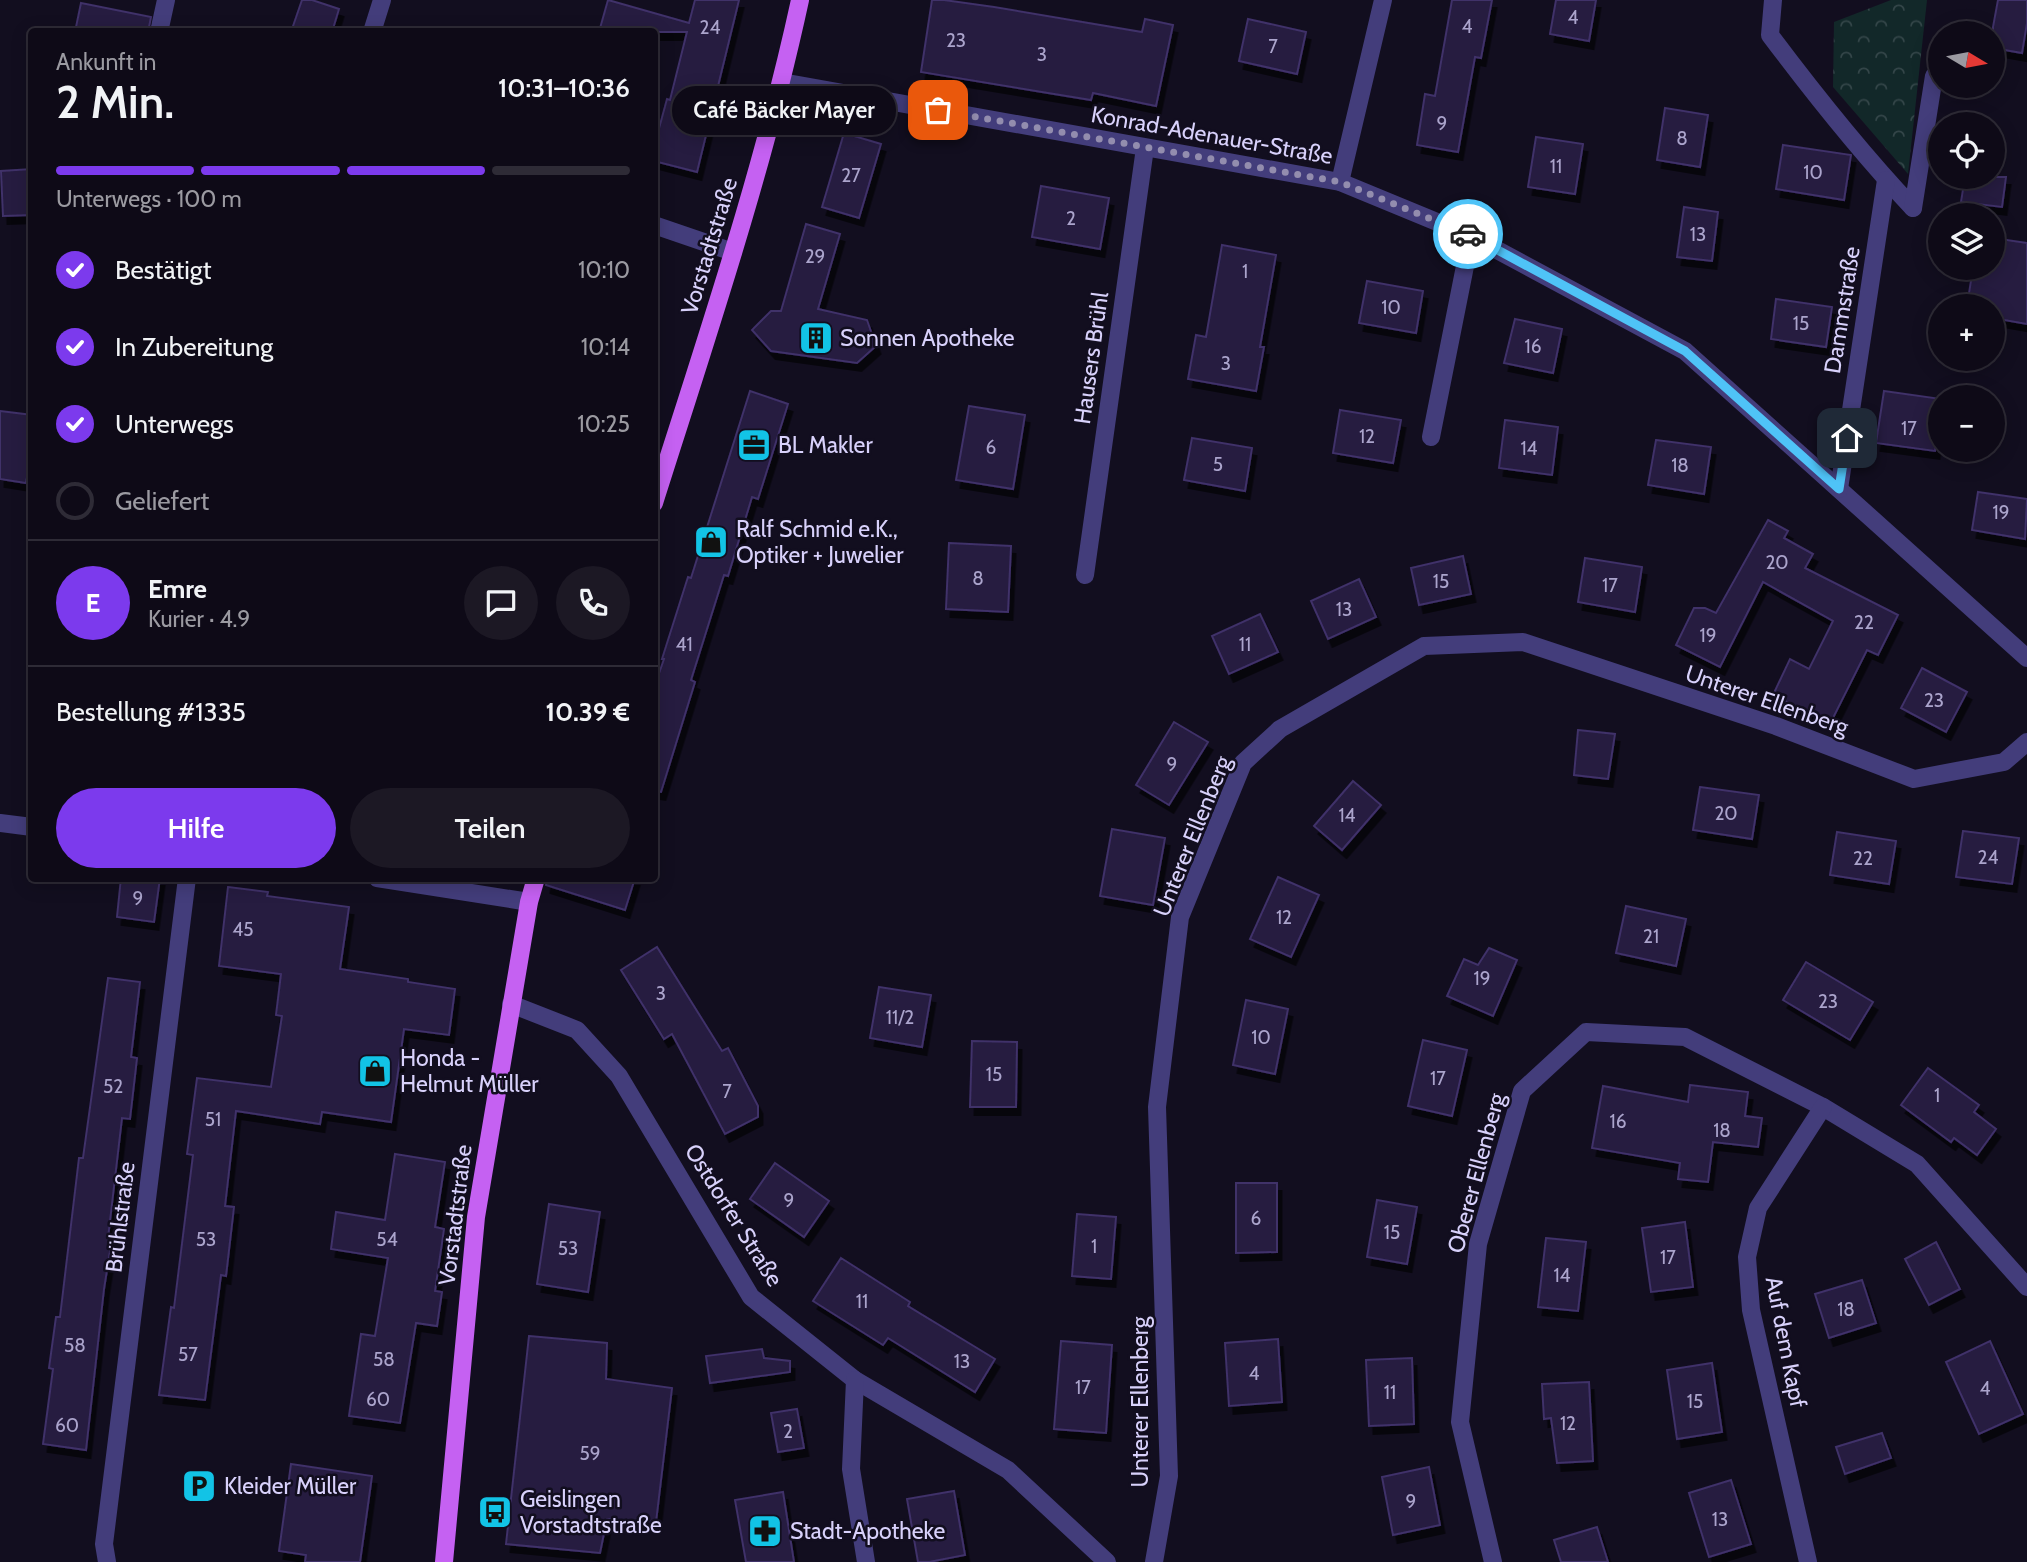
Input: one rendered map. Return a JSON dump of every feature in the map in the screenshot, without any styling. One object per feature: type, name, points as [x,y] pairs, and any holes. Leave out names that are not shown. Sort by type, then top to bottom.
[{"type":"main road","name":"Vorstadtstraße","points":[[658,490],[733,252],[782,82],[800,0]]},
{"type":"main road","name":"Vorstadtstraße","points":[[444,1562],[476,1217],[511,1004],[535,882]]},
{"type":"street","points":[[160,28],[166,0]]},
{"type":"street","points":[[373,28],[382,0]]},
{"type":"street","points":[[1340,182],[1384,0]]},
{"type":"street","points":[[1773,0],[1770,36],[1820,101],[1913,208],[1930,98]]},
{"type":"street","name":"Konrad-Adenauer-Straße","points":[[782,82],[1340,182],[1471,236],[1685,351],[2027,658]]},
{"type":"street","name":"Hausers Brühl","points":[[1085,575],[1145,148]]},
{"type":"street","name":"Dammstraße","points":[[1839,489],[1886,180]]},
{"type":"street","points":[[658,226],[733,252]]},
{"type":"street","points":[[1432,437],[1471,236]]},
{"type":"street","name":"Unterer Ellenberg","points":[[1154,1562],[1169,1476],[1157,1107],[1180,917],[1244,763],[1280,729],[1424,646],[1523,642],[1776,726],[1914,779],[2004,762],[2027,742]]},
{"type":"street","points":[[0,824],[28,827]]},
{"type":"street","name":"Brühlstraße","points":[[107,1562],[104,1544],[187,882]]},
{"type":"street","points":[[402,882],[529,902]]},
{"type":"street","name":"Ostdorfer Straße","points":[[511,1004],[578,1031],[620,1076],[751,1297],[855,1380],[1008,1470],[1107,1562]]},
{"type":"street","name":"Oberer Ellenberg","points":[[1493,1562],[1460,1422],[1478,1244],[1522,1091],[1586,1032],[1685,1037],[1823,1107],[1917,1164],[2027,1287]]},
{"type":"street","name":"Auf dem Kapf","points":[[1808,1562],[1751,1310],[1747,1257],[1758,1208],[1823,1107]]},
{"type":"street","points":[[855,1380],[851,1469],[866,1562]]},
{"type":"green space","points":[[1891,0],[1927,0],[1908,174],[1833,87],[1834,22]]},
{"type":"building","points":[[302,0],[312,0],[339,9],[333,28],[292,28]]},
{"type":"building","points":[[608,0],[689,23],[695,0],[739,0],[697,172],[658,162],[658,132],[667,99],[670,100],[687,32],[658,32],[658,28],[600,28]]},
{"type":"building","points":[[932,0],[994,7],[1142,32],[1145,19],[1173,25],[1156,106],[1093,93],[1091,100],[921,72]]},
{"type":"building","points":[[1452,0],[1492,0],[1481,58],[1475,57],[1458,152],[1417,145],[1425,94],[1435,96]]},
{"type":"building","points":[[1556,0],[1596,0],[1589,41],[1550,34]]},
{"type":"building","points":[[1998,0],[2027,0],[2027,23],[2022,53],[2006,50],[2006,21],[1994,21]]},
{"type":"building","points":[[81,3],[151,17],[149,28],[76,28]]},
{"type":"building","points":[[1248,19],[1306,32],[1297,74],[1239,61]]},
{"type":"building","points":[[1665,108],[1708,115],[1700,167],[1657,160]]},
{"type":"building","points":[[844,133],[881,144],[859,218],[822,207]]},
{"type":"building","points":[[1536,137],[1583,144],[1575,194],[1528,187]]},
{"type":"building","points":[[1783,145],[1851,155],[1844,200],[1776,189]]},
{"type":"building","points":[[28,169],[28,215],[3,216],[1,171]]},
{"type":"building","points":[[1041,186],[1109,198],[1100,249],[1032,237]]},
{"type":"building","points":[[1963,189],[2004,189],[2003,203],[1961,202]]},
{"type":"building","points":[[1684,207],[1718,212],[1712,261],[1677,257]]},
{"type":"building","name":"Sonnen Apotheke","points":[[806,224],[840,234],[818,309],[867,320],[876,346],[857,363],[771,351],[752,330],[771,311],[781,311]]},
{"type":"building","points":[[2005,240],[2027,243],[2027,324],[2005,320],[2005,294],[1969,294],[1971,280],[2005,280]]},
{"type":"building","points":[[1222,245],[1276,255],[1260,347],[1264,347],[1256,391],[1188,379],[1196,335],[1206,337]]},
{"type":"building","points":[[1367,281],[1423,291],[1416,333],[1359,323]]},
{"type":"building","points":[[1776,299],[1832,307],[1826,347],[1771,339]]},
{"type":"building","points":[[1515,319],[1562,329],[1553,373],[1504,363]]},
{"type":"building","points":[[750,391],[788,404],[758,499],[752,497],[728,576],[724,575],[691,680],[695,682],[661,792],[658,792],[658,676],[688,577],[691,578]]},
{"type":"building","points":[[1884,391],[1928,397],[1928,450],[1876,443]]},
{"type":"building","points":[[969,406],[1025,415],[1013,489],[956,480]]},
{"type":"building","points":[[1340,410],[1401,420],[1393,463],[1333,453]]},
{"type":"building","points":[[0,411],[28,414],[26,483],[0,479]]},
{"type":"building","points":[[1505,420],[1558,427],[1552,475],[1499,468]]},
{"type":"building","points":[[1192,438],[1252,448],[1245,491],[1184,480]]},
{"type":"building","points":[[1656,440],[1711,447],[1704,494],[1648,485]]},
{"type":"building","points":[[1978,492],[2027,499],[2025,539],[1972,530]]},
{"type":"building","points":[[1768,520],[1788,531],[1784,538],[1813,554],[1805,568],[1898,615],[1878,655],[1867,650],[1830,724],[1773,695],[1790,659],[1809,669],[1833,621],[1763,582],[1720,667],[1676,645],[1694,608],[1705,608],[1716,613]]},
{"type":"building","points":[[949,543],[1011,546],[1008,612],[946,609]]},
{"type":"building","points":[[1463,556],[1471,594],[1419,605],[1411,568]]},
{"type":"building","points":[[1585,558],[1642,567],[1635,612],[1578,602]]},
{"type":"building","points":[[1359,579],[1376,617],[1328,639],[1311,601]]},
{"type":"building","points":[[1260,614],[1278,652],[1229,674],[1212,636]]},
{"type":"building","points":[[1922,668],[1967,692],[1946,732],[1901,708]]},
{"type":"building","points":[[1174,722],[1208,742],[1169,805],[1136,785]]},
{"type":"building","points":[[1578,730],[1615,734],[1608,779],[1574,775]]},
{"type":"building","points":[[1353,781],[1381,805],[1342,850],[1314,826]]},
{"type":"building","points":[[1700,787],[1759,795],[1752,839],[1693,830]]},
{"type":"building","points":[[1112,829],[1165,838],[1153,905],[1100,896]]},
{"type":"building","points":[[1963,831],[2019,838],[2012,884],[1956,877]]},
{"type":"building","points":[[1837,832],[1896,841],[1889,884],[1830,875]]},
{"type":"building","points":[[1278,877],[1319,895],[1291,957],[1250,939]]},
{"type":"building","points":[[121,882],[159,882],[154,922],[117,917]]},
{"type":"building","points":[[546,882],[634,882],[625,910],[546,885]]},
{"type":"building","points":[[228,887],[268,892],[267,896],[349,907],[340,969],[455,989],[449,1035],[404,1029],[391,1122],[322,1112],[320,1124],[236,1111],[225,1206],[234,1207],[226,1276],[221,1275],[205,1400],[159,1395],[171,1307],[174,1308],[193,1155],[187,1154],[197,1078],[271,1087],[282,1016],[276,1015],[281,974],[219,966]]},
{"type":"building","points":[[1626,906],[1686,919],[1676,966],[1616,953]]},
{"type":"building","points":[[657,947],[722,1051],[728,1048],[758,1106],[758,1117],[725,1134],[672,1034],[664,1039],[621,970]]},
{"type":"building","points":[[1489,948],[1517,960],[1493,1016],[1447,996],[1464,959],[1478,965]]},
{"type":"building","points":[[1806,962],[1873,1002],[1850,1040],[1783,1000]]},
{"type":"building","points":[[108,978],[140,982],[131,1057],[137,1058],[130,1119],[122,1118],[108,1238],[112,1239],[86,1450],[43,1444],[53,1369],[49,1368],[56,1317],[60,1317],[79,1158],[83,1158]]},
{"type":"building","points":[[879,987],[931,995],[922,1047],[870,1038]]},
{"type":"building","points":[[1246,1000],[1288,1009],[1275,1074],[1233,1065]]},
{"type":"building","points":[[1423,1040],[1467,1050],[1452,1116],[1408,1106]]},
{"type":"building","points":[[972,1041],[1017,1042],[1016,1107],[970,1107]]},
{"type":"building","points":[[1928,1068],[1979,1105],[1974,1112],[1996,1129],[1977,1155],[1954,1138],[1951,1142],[1901,1105]]},
{"type":"building","points":[[1690,1085],[1748,1092],[1745,1116],[1762,1118],[1758,1147],[1713,1142],[1708,1182],[1678,1179],[1680,1163],[1592,1148],[1603,1086],[1688,1102]]},
{"type":"building","points":[[395,1154],[445,1162],[435,1227],[444,1229],[435,1291],[442,1292],[437,1326],[416,1323],[400,1423],[349,1416],[361,1334],[375,1336],[388,1258],[331,1249],[336,1212],[385,1220]]},
{"type":"building","points":[[775,1163],[829,1201],[804,1237],[750,1199]]},
{"type":"building","points":[[1236,1183],[1277,1183],[1277,1252],[1236,1253]]},
{"type":"building","points":[[1377,1200],[1417,1207],[1407,1264],[1367,1257]]},
{"type":"building","points":[[549,1204],[600,1212],[588,1292],[537,1284]]},
{"type":"building","points":[[1077,1214],[1116,1217],[1111,1279],[1072,1276]]},
{"type":"building","points":[[1685,1222],[1693,1287],[1651,1292],[1642,1228]]},
{"type":"building","points":[[1546,1238],[1586,1242],[1578,1311],[1538,1307]]},
{"type":"building","points":[[1936,1242],[1960,1289],[1929,1305],[1905,1259]]},
{"type":"building","points":[[841,1258],[910,1302],[908,1306],[995,1359],[975,1392],[888,1338],[883,1345],[813,1301]]},
{"type":"building","points":[[1862,1280],[1876,1323],[1829,1338],[1815,1294]]},
{"type":"building","points":[[529,1336],[607,1343],[606,1379],[672,1388],[656,1522],[607,1519],[600,1553],[506,1544]]},
{"type":"building","points":[[1278,1339],[1282,1402],[1229,1406],[1225,1343]]},
{"type":"building","points":[[1061,1341],[1112,1345],[1106,1433],[1054,1429]]},
{"type":"building","points":[[1990,1341],[2023,1414],[1979,1434],[1946,1362]]},
{"type":"building","points":[[762,1349],[764,1358],[790,1361],[790,1372],[710,1383],[706,1356]]},
{"type":"building","points":[[1412,1358],[1414,1424],[1369,1426],[1366,1360]]},
{"type":"building","points":[[1712,1363],[1722,1432],[1677,1439],[1667,1370]]},
{"type":"building","points":[[1589,1382],[1593,1461],[1557,1463],[1551,1418],[1544,1419],[1542,1384]]},
{"type":"building","points":[[797,1409],[804,1448],[778,1452],[771,1413]]},
{"type":"building","points":[[1882,1433],[1891,1458],[1845,1474],[1836,1447]]},
{"type":"building","points":[[291,1464],[372,1476],[360,1562],[305,1562],[306,1555],[279,1551]]},
{"type":"building","points":[[1429,1467],[1440,1525],[1393,1535],[1382,1477]]},
{"type":"building","points":[[1731,1480],[1751,1544],[1709,1557],[1689,1493]]},
{"type":"building","points":[[954,1491],[965,1555],[918,1562],[907,1499]]},
{"type":"building","name":"Stadt-Apotheke","points":[[783,1492],[794,1562],[746,1562],[735,1500]]},
{"type":"building","points":[[1597,1527],[1608,1562],[1561,1562],[1554,1540]]},
{"type":"way so far","points":[[938,110],[1340,182],[1468,234]]},
{"type":"place","name":"Café Bäcker Mayer","points":[[938,110]]},
{"type":"place","name":"Sonnen Apotheke","points":[[816,338]]},
{"type":"place","name":"BL Makler","points":[[754,445]]},
{"type":"place","name":"Ralf Schmid e.K., Optiker + Juwelier","points":[[711,542]]},
{"type":"place","name":"Honda - Helmut Müller","points":[[375,1071]]},
{"type":"place","name":"Kleider Müller","points":[[199,1486]]},
{"type":"place","name":"Geislingen Vorstadtstraße","points":[[495,1512]]},
{"type":"place","name":"Stadt-Apotheke","points":[[765,1531]]},
{"type":"route","points":[[1468,234],[1685,351],[1839,489],[1847,438]]}]
